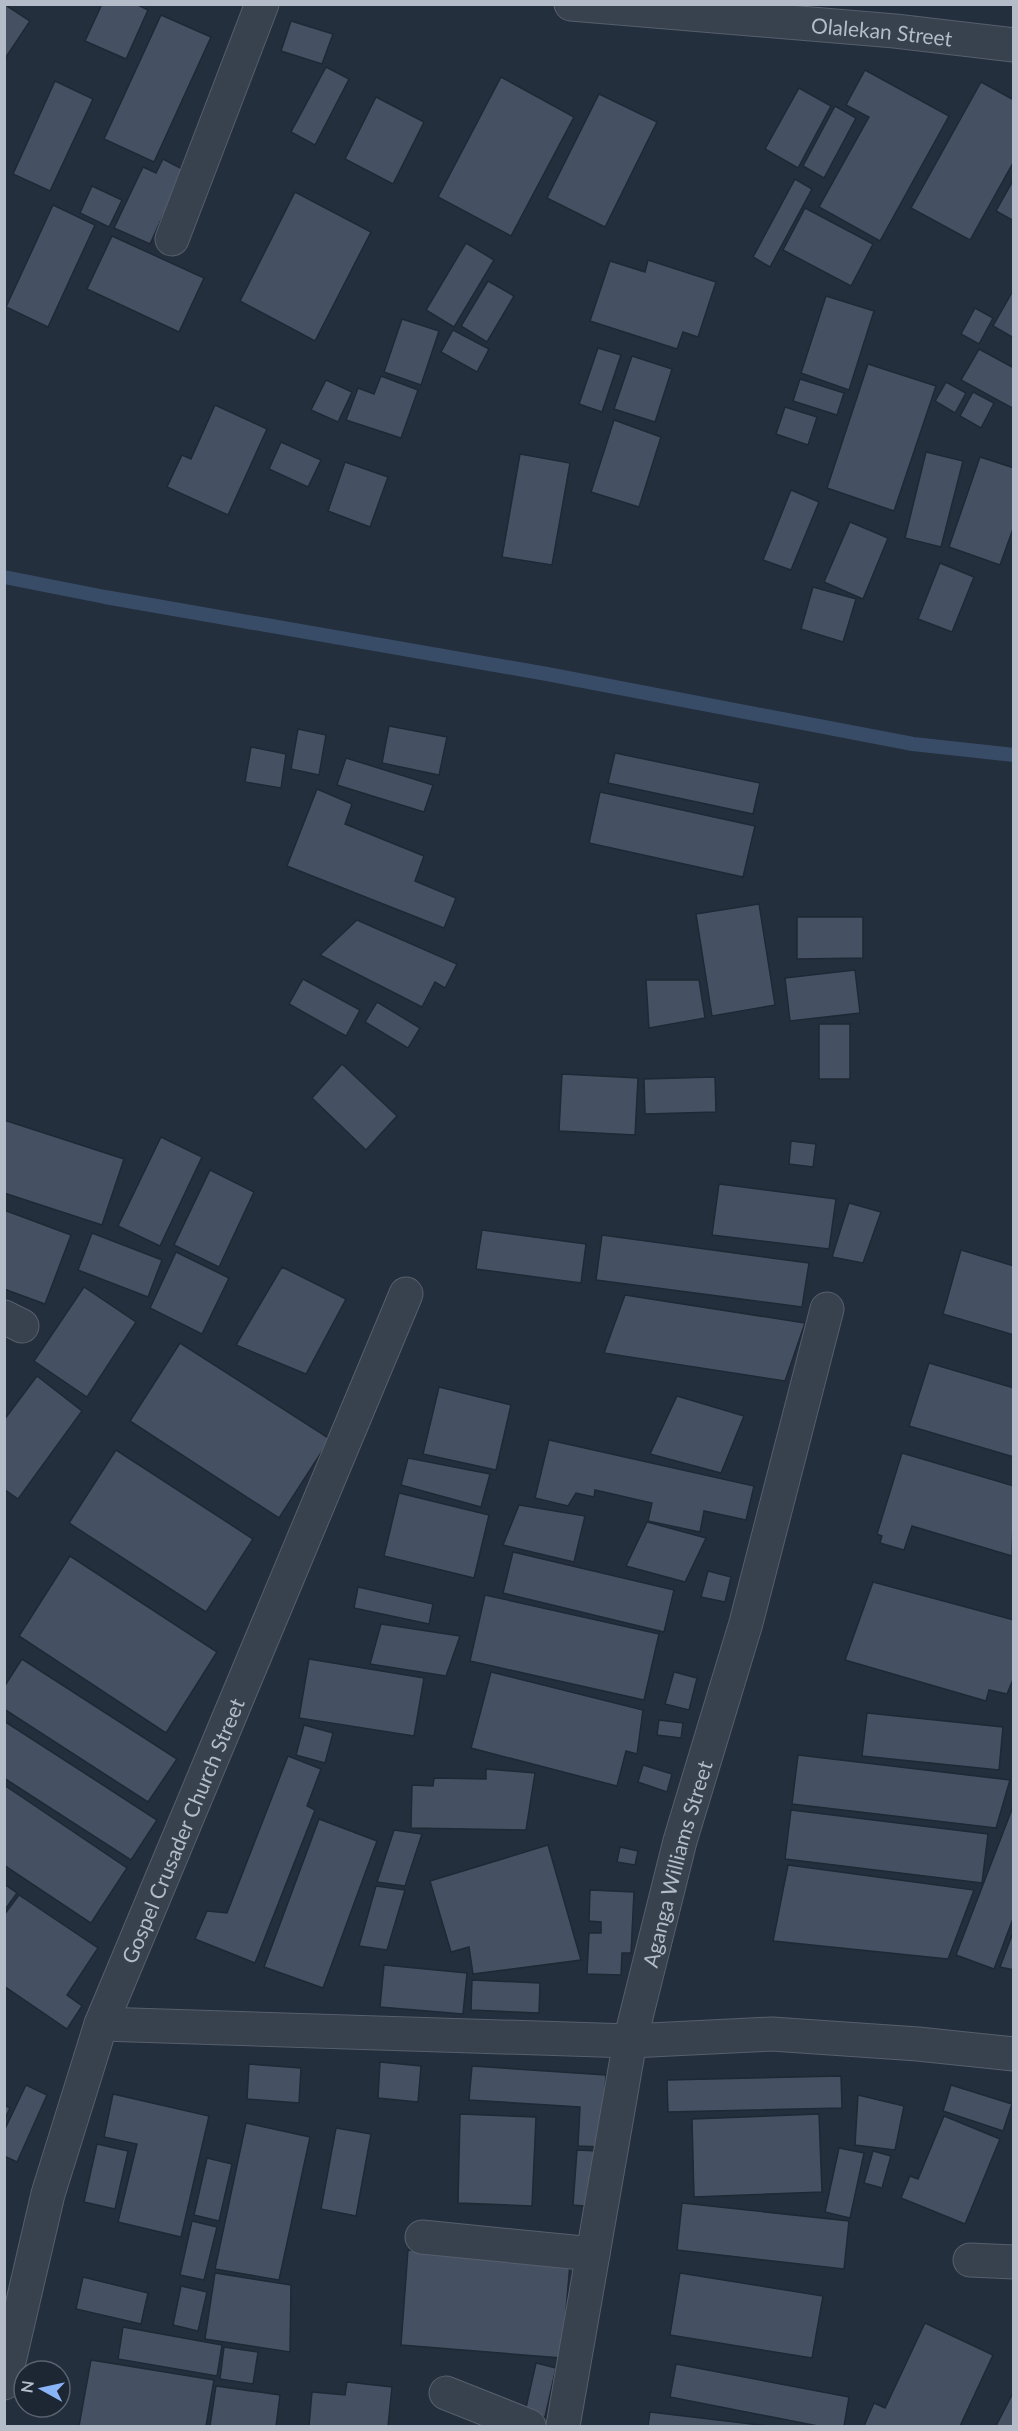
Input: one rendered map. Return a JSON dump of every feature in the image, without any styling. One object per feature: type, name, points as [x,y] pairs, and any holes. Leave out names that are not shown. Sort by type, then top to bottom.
[{"type":"street","points":[[172,239],[262,4]]},
{"type":"street","name":"Olalekan Street","points":[[571,4],[895,31],[1014,45]]},
{"type":"street","name":"Gospel Crusader Church Street","points":[[4,2383],[48,2194],[101,2025],[406,1294]]},
{"type":"street","name":"Aganga Williams Street","points":[[563,2427],[630,2041],[680,1841],[746,1623],[827,1309]]},
{"type":"street","points":[[101,2025],[630,2041],[772,2034],[918,2044],[1014,2054]]},
{"type":"street","points":[[422,2238],[593,2254]]},
{"type":"street","points":[[970,2260],[1014,2262]]},
{"type":"street","points":[[446,2392],[529,2427]]},
{"type":"building","points":[[4,4],[30,21],[4,60]]},
{"type":"building","points":[[102,4],[136,4],[148,10],[126,59],[85,41]]},
{"type":"building","points":[[161,15],[211,37],[154,162],[104,139]]},
{"type":"building","points":[[291,21],[333,34],[322,64],[281,51]]},
{"type":"building","points":[[326,67],[349,79],[315,145],[291,132]]},
{"type":"building","points":[[865,70],[949,116],[880,241],[819,207],[869,117],[846,105]]},
{"type":"building","points":[[501,77],[574,117],[511,236],[438,197]]},
{"type":"building","points":[[55,81],[93,99],[50,191],[13,174]]},
{"type":"building","points":[[981,82],[1014,100],[1014,161],[970,240],[911,208]]},
{"type":"building","points":[[799,88],[831,106],[798,168],[765,149]]},
{"type":"building","points":[[599,94],[657,122],[605,227],[547,198]]},
{"type":"building","points":[[376,97],[424,122],[393,184],[345,159]]},
{"type":"building","points":[[835,106],[856,118],[824,178],[803,166]]},
{"type":"building","points":[[163,159],[184,170],[150,244],[114,228],[143,167],[156,173]]},
{"type":"building","points":[[795,179],[812,189],[770,267],[753,257]]},
{"type":"building","points":[[1014,179],[1014,221],[996,211]]},
{"type":"building","points":[[92,186],[122,200],[109,227],[80,213]]},
{"type":"building","points":[[295,192],[371,232],[315,341],[240,301]]},
{"type":"building","points":[[53,205],[95,225],[48,327],[6,307]]},
{"type":"building","points":[[805,208],[873,244],[851,286],[783,250]]},
{"type":"building","points":[[112,236],[204,278],[179,332],[87,289]]},
{"type":"building","points":[[466,243],[494,260],[454,327],[426,310]]},
{"type":"building","points":[[648,260],[716,282],[698,337],[683,332],[677,349],[590,321],[610,261],[645,272]]},
{"type":"building","points":[[488,281],[514,296],[487,342],[461,326]]},
{"type":"building","points":[[1014,289],[1014,338],[993,326]]},
{"type":"building","points":[[826,296],[874,311],[849,390],[801,373]]},
{"type":"building","points":[[975,308],[993,318],[979,344],[961,334]]},
{"type":"building","points":[[402,319],[439,331],[421,385],[384,372]]},
{"type":"building","points":[[453,330],[489,349],[477,372],[441,352]]},
{"type":"building","points":[[598,348],[621,355],[602,412],[579,404]]},
{"type":"building","points":[[979,349],[1014,368],[1014,409],[961,380]]},
{"type":"building","points":[[632,356],[672,369],[655,422],[614,409]]},
{"type":"building","points":[[868,364],[936,386],[894,511],[827,488]]},
{"type":"building","points":[[381,376],[418,390],[401,438],[346,420],[358,388],[374,394]]},
{"type":"building","points":[[800,379],[844,393],[837,415],[793,401]]},
{"type":"building","points":[[326,380],[352,392],[338,422],[311,410]]},
{"type":"building","points":[[946,382],[966,393],[955,413],[935,401]]},
{"type":"building","points":[[973,392],[994,403],[981,428],[960,416]]},
{"type":"building","points":[[215,405],[267,429],[228,515],[167,487],[182,455],[191,459]]},
{"type":"building","points":[[785,407],[817,417],[808,445],[776,434]]},
{"type":"building","points":[[614,420],[661,437],[639,507],[591,492]]},
{"type":"building","points":[[281,442],[321,460],[308,487],[269,469]]},
{"type":"building","points":[[926,452],[963,461],[941,547],[905,538]]},
{"type":"building","points":[[520,454],[570,463],[552,565],[502,557]]},
{"type":"building","points":[[980,457],[1014,468],[1014,526],[1000,565],[949,547]]},
{"type":"building","points":[[345,462],[388,477],[370,527],[328,511]]},
{"type":"building","points":[[791,490],[819,502],[791,570],[763,560]]},
{"type":"building","points":[[850,522],[888,538],[863,599],[824,582]]},
{"type":"building","points":[[940,563],[974,577],[952,632],[918,619]]},
{"type":"building","points":[[813,587],[856,599],[843,642],[801,629]]},
{"type":"building","points":[[389,726],[447,737],[439,775],[382,763]]},
{"type":"building","points":[[298,729],[326,735],[319,775],[291,769]]},
{"type":"building","points":[[251,747],[286,754],[281,788],[245,782]]},
{"type":"building","points":[[615,753],[760,783],[753,814],[608,783]]},
{"type":"building","points":[[346,758],[433,785],[424,812],[337,785]]},
{"type":"building","points":[[317,789],[352,804],[345,824],[424,856],[415,881],[456,898],[444,928],[287,866]]},
{"type":"building","points":[[600,792],[755,826],[743,877],[589,843]]},
{"type":"building","points":[[759,904],[775,1005],[712,1016],[696,914]]},
{"type":"building","points":[[797,917],[863,917],[863,958],[797,959]]},
{"type":"building","points":[[357,920],[457,964],[445,988],[435,982],[422,1007],[320,955]]},
{"type":"building","points":[[855,970],[860,1013],[790,1021],[785,978]]},
{"type":"building","points":[[303,979],[360,1010],[346,1036],[289,1004]]},
{"type":"building","points":[[646,980],[699,980],[705,1018],[649,1028]]},
{"type":"building","points":[[377,1002],[420,1028],[408,1048],[365,1022]]},
{"type":"building","points":[[819,1024],[850,1024],[850,1079],[819,1079]]},
{"type":"building","points":[[342,1064],[397,1116],[366,1150],[312,1098]]},
{"type":"building","points":[[562,1074],[638,1078],[635,1135],[559,1131]]},
{"type":"building","points":[[715,1077],[716,1112],[645,1114],[644,1079]]},
{"type":"building","points":[[4,1120],[124,1159],[102,1225],[4,1193]]},
{"type":"building","points":[[161,1137],[202,1157],[160,1246],[118,1226]]},
{"type":"building","points":[[791,1141],[816,1144],[813,1167],[789,1164]]},
{"type":"building","points":[[210,1170],[254,1192],[219,1267],[174,1245]]},
{"type":"building","points":[[719,1184],[836,1199],[829,1249],[712,1235]]},
{"type":"building","points":[[849,1203],[881,1212],[863,1263],[832,1257]]},
{"type":"building","points":[[4,1210],[71,1235],[45,1304],[4,1289]]},
{"type":"building","points":[[482,1230],[586,1244],[581,1283],[476,1269]]},
{"type":"building","points":[[92,1233],[162,1260],[148,1297],[78,1270]]},
{"type":"building","points":[[602,1235],[809,1263],[802,1307],[596,1280]]},
{"type":"building","points":[[961,1250],[1014,1266],[1014,1335],[943,1314]]},
{"type":"building","points":[[176,1252],[229,1278],[202,1334],[150,1308]]},
{"type":"building","points":[[282,1267],[346,1299],[306,1374],[236,1345]]},
{"type":"building","points":[[84,1287],[136,1322],[87,1397],[34,1361]]},
{"type":"building","points":[[625,1295],[805,1323],[785,1381],[604,1353]]},
{"type":"building","points":[[180,1343],[330,1439],[279,1518],[130,1421]]},
{"type":"building","points":[[929,1363],[1014,1388],[1014,1457],[909,1426]]},
{"type":"building","points":[[37,1376],[82,1411],[18,1499],[4,1489],[4,1420]]},
{"type":"building","points":[[439,1387],[511,1405],[496,1470],[423,1454]]},
{"type":"building","points":[[677,1396],[744,1416],[721,1473],[650,1454]]},
{"type":"building","points":[[549,1440],[754,1486],[746,1520],[704,1511],[700,1532],[648,1521],[652,1503],[595,1490],[594,1497],[576,1493],[568,1506],[535,1498]]},
{"type":"building","points":[[116,1450],[253,1539],[206,1612],[69,1523]]},
{"type":"building","points":[[902,1453],[1014,1486],[1012,1556],[912,1526],[904,1550],[880,1543],[882,1536],[877,1534]]},
{"type":"building","points":[[408,1458],[490,1474],[481,1507],[401,1485]]},
{"type":"building","points":[[399,1493],[489,1515],[474,1578],[384,1556]]},
{"type":"building","points":[[519,1505],[585,1516],[574,1562],[503,1545]]},
{"type":"building","points":[[647,1522],[706,1538],[685,1582],[626,1566]]},
{"type":"building","points":[[513,1552],[674,1590],[664,1632],[503,1593]]},
{"type":"building","points":[[70,1556],[217,1652],[166,1733],[19,1636]]},
{"type":"building","points":[[708,1571],[731,1577],[725,1602],[701,1597]]},
{"type":"building","points":[[873,1582],[1014,1620],[1014,1677],[1007,1694],[989,1690],[986,1701],[845,1660]]},
{"type":"building","points":[[358,1587],[433,1604],[429,1624],[354,1608]]},
{"type":"building","points":[[485,1595],[659,1634],[644,1700],[470,1661]]},
{"type":"building","points":[[381,1624],[460,1636],[446,1676],[370,1664]]},
{"type":"building","points":[[22,1659],[177,1759],[148,1802],[4,1709],[4,1687]]},
{"type":"building","points":[[309,1659],[424,1678],[414,1736],[299,1718]]},
{"type":"building","points":[[491,1672],[643,1710],[637,1754],[626,1751],[617,1786],[471,1748]]},
{"type":"building","points":[[674,1672],[697,1678],[689,1710],[665,1704]]},
{"type":"building","points":[[867,1713],[1003,1727],[999,1770],[862,1756]]},
{"type":"building","points":[[659,1720],[683,1723],[681,1738],[657,1735]]},
{"type":"building","points":[[4,1721],[157,1820],[131,1860],[4,1778]]},
{"type":"building","points":[[304,1725],[333,1733],[325,1763],[296,1755]]},
{"type":"building","points":[[798,1755],[1010,1780],[996,1828],[792,1804]]},
{"type":"building","points":[[288,1756],[321,1769],[307,1806],[315,1810],[255,1963],[195,1939],[207,1911],[227,1913]]},
{"type":"building","points":[[643,1765],[672,1774],[667,1792],[638,1782]]},
{"type":"building","points":[[486,1769],[535,1773],[526,1830],[411,1828],[412,1785],[433,1786],[434,1778],[486,1779]]},
{"type":"building","points":[[4,1785],[127,1868],[91,1923],[4,1865]]},
{"type":"building","points":[[1014,1804],[1014,1916],[994,1969],[956,1955]]},
{"type":"building","points":[[791,1810],[988,1834],[982,1883],[785,1859]]},
{"type":"building","points":[[319,1819],[377,1841],[323,1988],[264,1967]]},
{"type":"building","points":[[394,1830],[422,1834],[405,1886],[377,1882]]},
{"type":"building","points":[[548,1845],[581,1960],[473,1974],[469,1947],[451,1952],[430,1881]]},
{"type":"building","points":[[620,1847],[638,1851],[635,1865],[617,1862]]},
{"type":"building","points":[[788,1865],[974,1890],[948,1959],[773,1941]]},
{"type":"building","points":[[4,1884],[17,1893],[4,1911]]},
{"type":"building","points":[[376,1886],[405,1890],[387,1950],[359,1946]]},
{"type":"building","points":[[590,1890],[634,1892],[631,1953],[622,1953],[621,1975],[587,1974],[589,1933],[601,1933],[601,1922],[589,1921]]},
{"type":"building","points":[[19,1895],[98,1948],[67,1995],[82,2006],[67,2029],[4,1986],[4,1915]]},
{"type":"building","points":[[1014,1930],[1014,1970],[1000,1967]]},
{"type":"building","points":[[384,1965],[467,1973],[463,2014],[380,2007]]},
{"type":"building","points":[[472,1980],[540,1983],[539,2013],[471,2010]]},
{"type":"building","points":[[380,2062],[421,2066],[418,2102],[378,2098]]},
{"type":"building","points":[[249,2064],[301,2068],[299,2103],[247,2099]]},
{"type":"building","points":[[472,2066],[606,2075],[601,2147],[578,2146],[580,2107],[469,2100]]},
{"type":"building","points":[[841,2076],[842,2108],[668,2112],[667,2080]]},
{"type":"building","points":[[26,2085],[47,2095],[17,2162],[4,2156],[4,2131]]},
{"type":"building","points":[[951,2085],[1012,2104],[1003,2131],[943,2111]]},
{"type":"building","points":[[113,2094],[209,2116],[181,2237],[118,2222],[137,2144],[104,2137]]},
{"type":"building","points":[[858,2095],[904,2106],[895,2150],[855,2145]]},
{"type":"building","points":[[4,2105],[10,2108],[4,2120]]},
{"type":"building","points":[[460,2114],[536,2117],[532,2206],[458,2203]]},
{"type":"building","points":[[819,2114],[822,2192],[694,2197],[692,2119]]},
{"type":"building","points":[[944,2116],[1000,2139],[965,2224],[901,2198],[910,2176],[918,2179]]},
{"type":"building","points":[[246,2123],[310,2137],[279,2280],[215,2269]]},
{"type":"building","points":[[336,2128],[371,2134],[356,2216],[321,2209]]},
{"type":"building","points":[[97,2144],[128,2151],[115,2209],[84,2202]]},
{"type":"building","points":[[839,2148],[864,2153],[850,2218],[825,2212]]},
{"type":"building","points":[[577,2150],[598,2151],[595,2207],[573,2205]]},
{"type":"building","points":[[873,2151],[891,2156],[882,2188],[864,2183]]},
{"type":"building","points":[[207,2158],[232,2164],[219,2221],[194,2215]]},
{"type":"building","points":[[682,2203],[849,2221],[844,2269],[677,2250]]},
{"type":"building","points":[[192,2221],[217,2227],[204,2280],[180,2275]]},
{"type":"building","points":[[408,2250],[570,2263],[562,2358],[401,2345]]},
{"type":"building","points":[[215,2273],[291,2285],[290,2352],[205,2339]]},
{"type":"building","points":[[680,2273],[823,2296],[812,2358],[670,2335]]},
{"type":"building","points":[[83,2277],[148,2293],[141,2324],[76,2309]]},
{"type":"building","points":[[181,2286],[207,2292],[198,2331],[173,2325]]},
{"type":"building","points":[[925,2323],[993,2355],[960,2426],[864,2426],[874,2403],[885,2408]]},
{"type":"building","points":[[123,2327],[222,2345],[217,2376],[118,2359]]},
{"type":"building","points":[[224,2347],[258,2352],[253,2384],[220,2379]]},
{"type":"building","points":[[91,2360],[214,2380],[206,2426],[79,2426]]},
{"type":"building","points":[[536,2363],[556,2368],[545,2417],[525,2412]]},
{"type":"building","points":[[676,2364],[849,2397],[844,2426],[818,2426],[670,2397]]},
{"type":"building","points":[[347,2382],[392,2387],[388,2426],[309,2426],[312,2392],[345,2395]]},
{"type":"building","points":[[216,2386],[280,2395],[276,2426],[210,2426]]},
{"type":"building","points":[[1014,2391],[1014,2426],[996,2426]]},
{"type":"building","points":[[650,2412],[768,2426],[648,2426]]},
{"type":"waterway","points":[[4,577],[105,597],[547,674],[913,744],[1014,755]]}]
